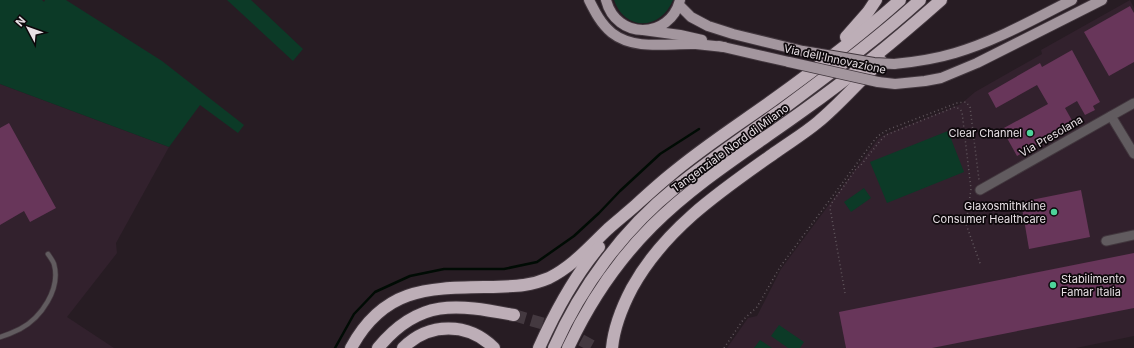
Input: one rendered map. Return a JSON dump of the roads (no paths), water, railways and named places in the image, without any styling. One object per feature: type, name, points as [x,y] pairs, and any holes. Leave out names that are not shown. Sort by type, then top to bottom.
[{"type":"highway","points":[[772,100],[795,79],[835,48],[860,22],[876,0]]},
{"type":"highway","points":[[351,348],[362,330],[376,314],[391,302],[400,298],[418,292],[440,288],[523,286],[540,281],[558,273],[579,258],[608,229],[653,189],[690,159],[843,48],[900,0]]},
{"type":"highway","name":"Tangenziale Nord di Milano","points":[[554,348],[568,318],[592,280],[618,245],[654,207],[674,188],[863,48],[920,0]]},
{"type":"highway","points":[[612,348],[618,319],[631,290],[650,260],[678,228],[697,210],[728,186],[818,122],[902,43],[942,0]]},
{"type":"highway","name":"Tangenziale Nord di Milano","points":[[568,348],[605,283],[648,231],[671,208],[709,178],[872,60],[942,0]]},
{"type":"highway","points":[[539,348],[550,324],[574,282],[597,250],[637,204]]},
{"type":"highway","points":[[378,348],[403,322],[419,314],[433,310],[480,308],[514,315]]},
{"type":"highway","points":[[403,348],[412,340],[431,331],[452,328],[461,329],[478,336],[494,348]]},
{"type":"main road","points":[[589,0],[601,22],[608,30],[620,39],[642,44],[696,44],[724,47]]},
{"type":"main road","name":"Via dell'Innovazione","points":[[606,0],[610,11],[618,22],[630,28],[700,39],[724,47],[878,82],[895,84],[941,78],[977,63],[1102,0]]},
{"type":"main road","name":"Via dell'Innovazione","points":[[679,2],[691,17],[708,26],[733,34],[803,51],[874,63],[894,64],[932,59],[999,37],[1072,0]]},
{"type":"main road","points":[[643,30],[656,28],[668,21],[679,2]]},
{"type":"street","name":"Via Presolana","points":[[980,190],[1134,103]]},
{"type":"street","points":[[1111,116],[1134,154]]},
{"type":"street","points":[[1106,241],[1134,235]]},
{"type":"lane","points":[[0,338],[21,329],[36,317],[46,304],[53,290],[55,275],[54,264],[48,254]]},
{"type":"waterway","points":[[335,348],[354,314],[375,292],[410,276],[444,269],[504,269],[537,262],[574,236],[660,154],[699,129]]},
{"type":"tunnel","points":[[514,315],[561,329],[596,348]]},
{"type":"place","name":"Clear Channel","points":[[1030,133]]},
{"type":"place","name":"Glaxosmithkline Consumer Healthcare","points":[[1054,212]]},
{"type":"place","name":"Stabilimento Famar Italia","points":[[1053,285]]}]
